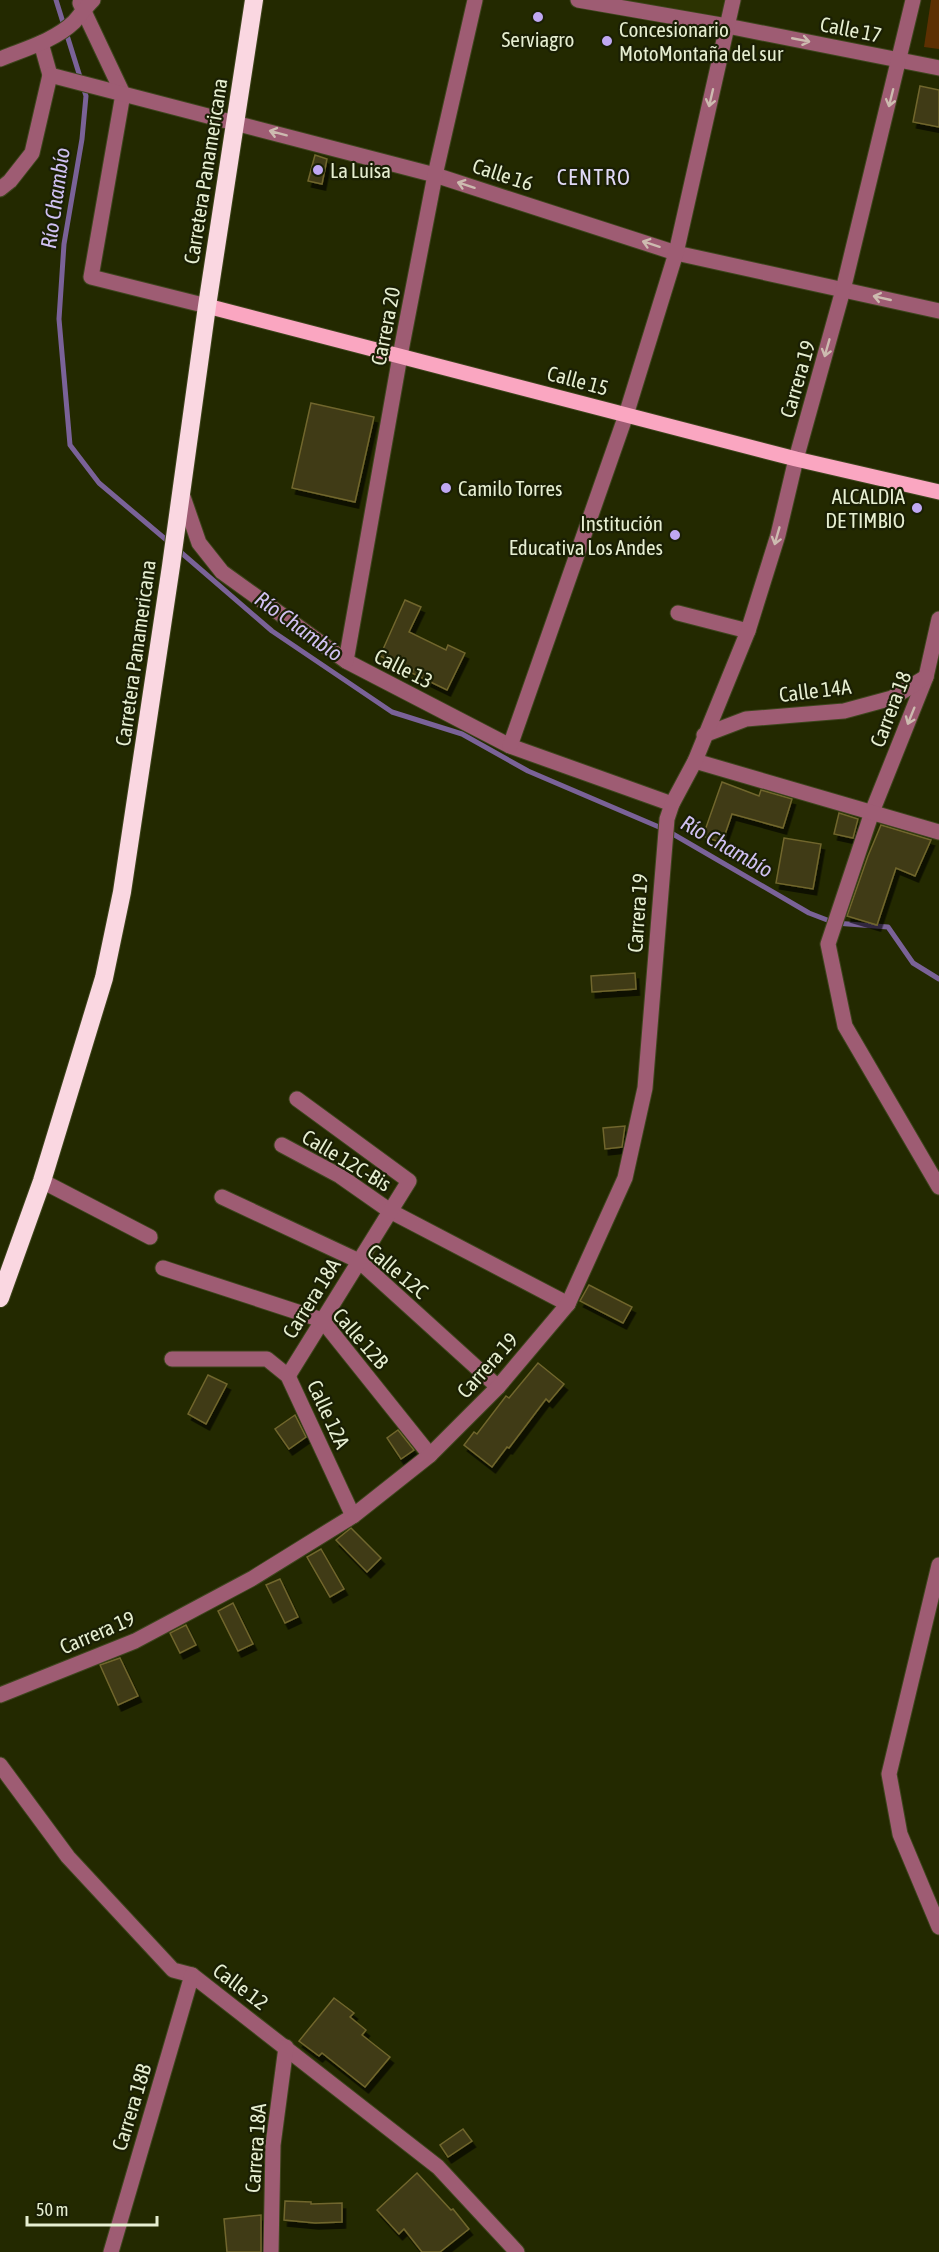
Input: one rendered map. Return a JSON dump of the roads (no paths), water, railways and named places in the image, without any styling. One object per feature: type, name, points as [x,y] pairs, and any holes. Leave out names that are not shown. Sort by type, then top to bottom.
[{"type":"highway","name":"Carretera Panamericana","points":[[0,1298],[5,1267],[42,1181],[104,978],[122,892],[254,0]]},
{"type":"main road","name":"Calle 15","points":[[207,306],[796,459],[939,492]]},
{"type":"street","name":"Carrera 20","points":[[346,662],[400,356],[435,175],[475,0]]},
{"type":"street","name":"Calle 17","points":[[578,0],[728,26],[939,68]]},
{"type":"street","points":[[510,746],[626,415],[676,252],[733,0]]},
{"type":"street","name":"Carrera 19","points":[[0,1695],[135,1641],[253,1578],[353,1516],[430,1455],[498,1387],[568,1304],[625,1178],[645,1088],[666,819],[695,761],[748,631],[778,535],[796,459],[843,290],[913,0]]},
{"type":"street","points":[[0,59],[41,43],[58,32],[82,8],[123,94],[91,277],[207,306]]},
{"type":"street","points":[[0,189],[10,181],[32,153],[50,75],[41,43]]},
{"type":"street","name":"Calle 16","points":[[50,75],[435,175],[676,252],[939,311]]},
{"type":"street","name":"Calle 13","points":[[180,488],[199,543],[222,572],[346,662],[510,746],[672,804]]},
{"type":"street","points":[[678,614],[748,631]]},
{"type":"street","name":"Carrera 18","points":[[939,620],[926,677],[872,812],[828,944],[845,1026],[939,1187]]},
{"type":"street","name":"Calle 14A","points":[[705,735],[746,718],[844,711],[892,698],[926,677]]},
{"type":"street","points":[[695,761],[939,832]]},
{"type":"street","name":"Carrera 18A","points":[[288,1376],[409,1181],[297,1099]]},
{"type":"street","name":"Calle 12C-Bis","points":[[282,1145],[340,1176],[390,1211],[568,1304]]},
{"type":"street","points":[[42,1181],[150,1237]]},
{"type":"street","name":"Calle 12C","points":[[222,1197],[359,1261],[498,1387]]},
{"type":"street","name":"Calle 12B","points":[[163,1268],[322,1320],[430,1455]]},
{"type":"street","name":"Calle 12A","points":[[171,1359],[267,1359],[288,1376],[353,1516]]},
{"type":"street","points":[[939,1565],[889,1774],[900,1834],[939,1928]]},
{"type":"street","name":"Calle 12","points":[[0,1765],[68,1857],[173,1970],[192,1975],[438,2167],[517,2252]]},
{"type":"street","name":"Carrera 18B","points":[[111,2252],[192,1975]]},
{"type":"street","name":"Carrera 18A","points":[[271,2252],[273,2145],[286,2047]]},
{"type":"waterway","name":"Río Chambío","points":[[56,0],[86,96],[82,139],[64,244],[59,319],[70,445],[99,483],[170,543]]},
{"type":"waterway","name":"Río Chambío","points":[[177,549],[272,631],[392,712],[462,734],[528,771],[666,830],[809,913],[835,923],[888,927],[913,963],[939,979]]},
{"type":"place","name":"Serviagro","points":[[538,17]]},
{"type":"place","name":"Concesionario MotoMontaña del sur","points":[[607,41]]},
{"type":"place","name":"La Luisa","points":[[318,170]]},
{"type":"place","name":"Camilo Torres","points":[[446,488]]},
{"type":"place","name":"ALCALDIA DE TIMBIO","points":[[917,508]]},
{"type":"place","name":"Institución Educativa Los Andes","points":[[675,535]]},
{"type":"district","name":"CENTRO","points":[[594,177]]}]
